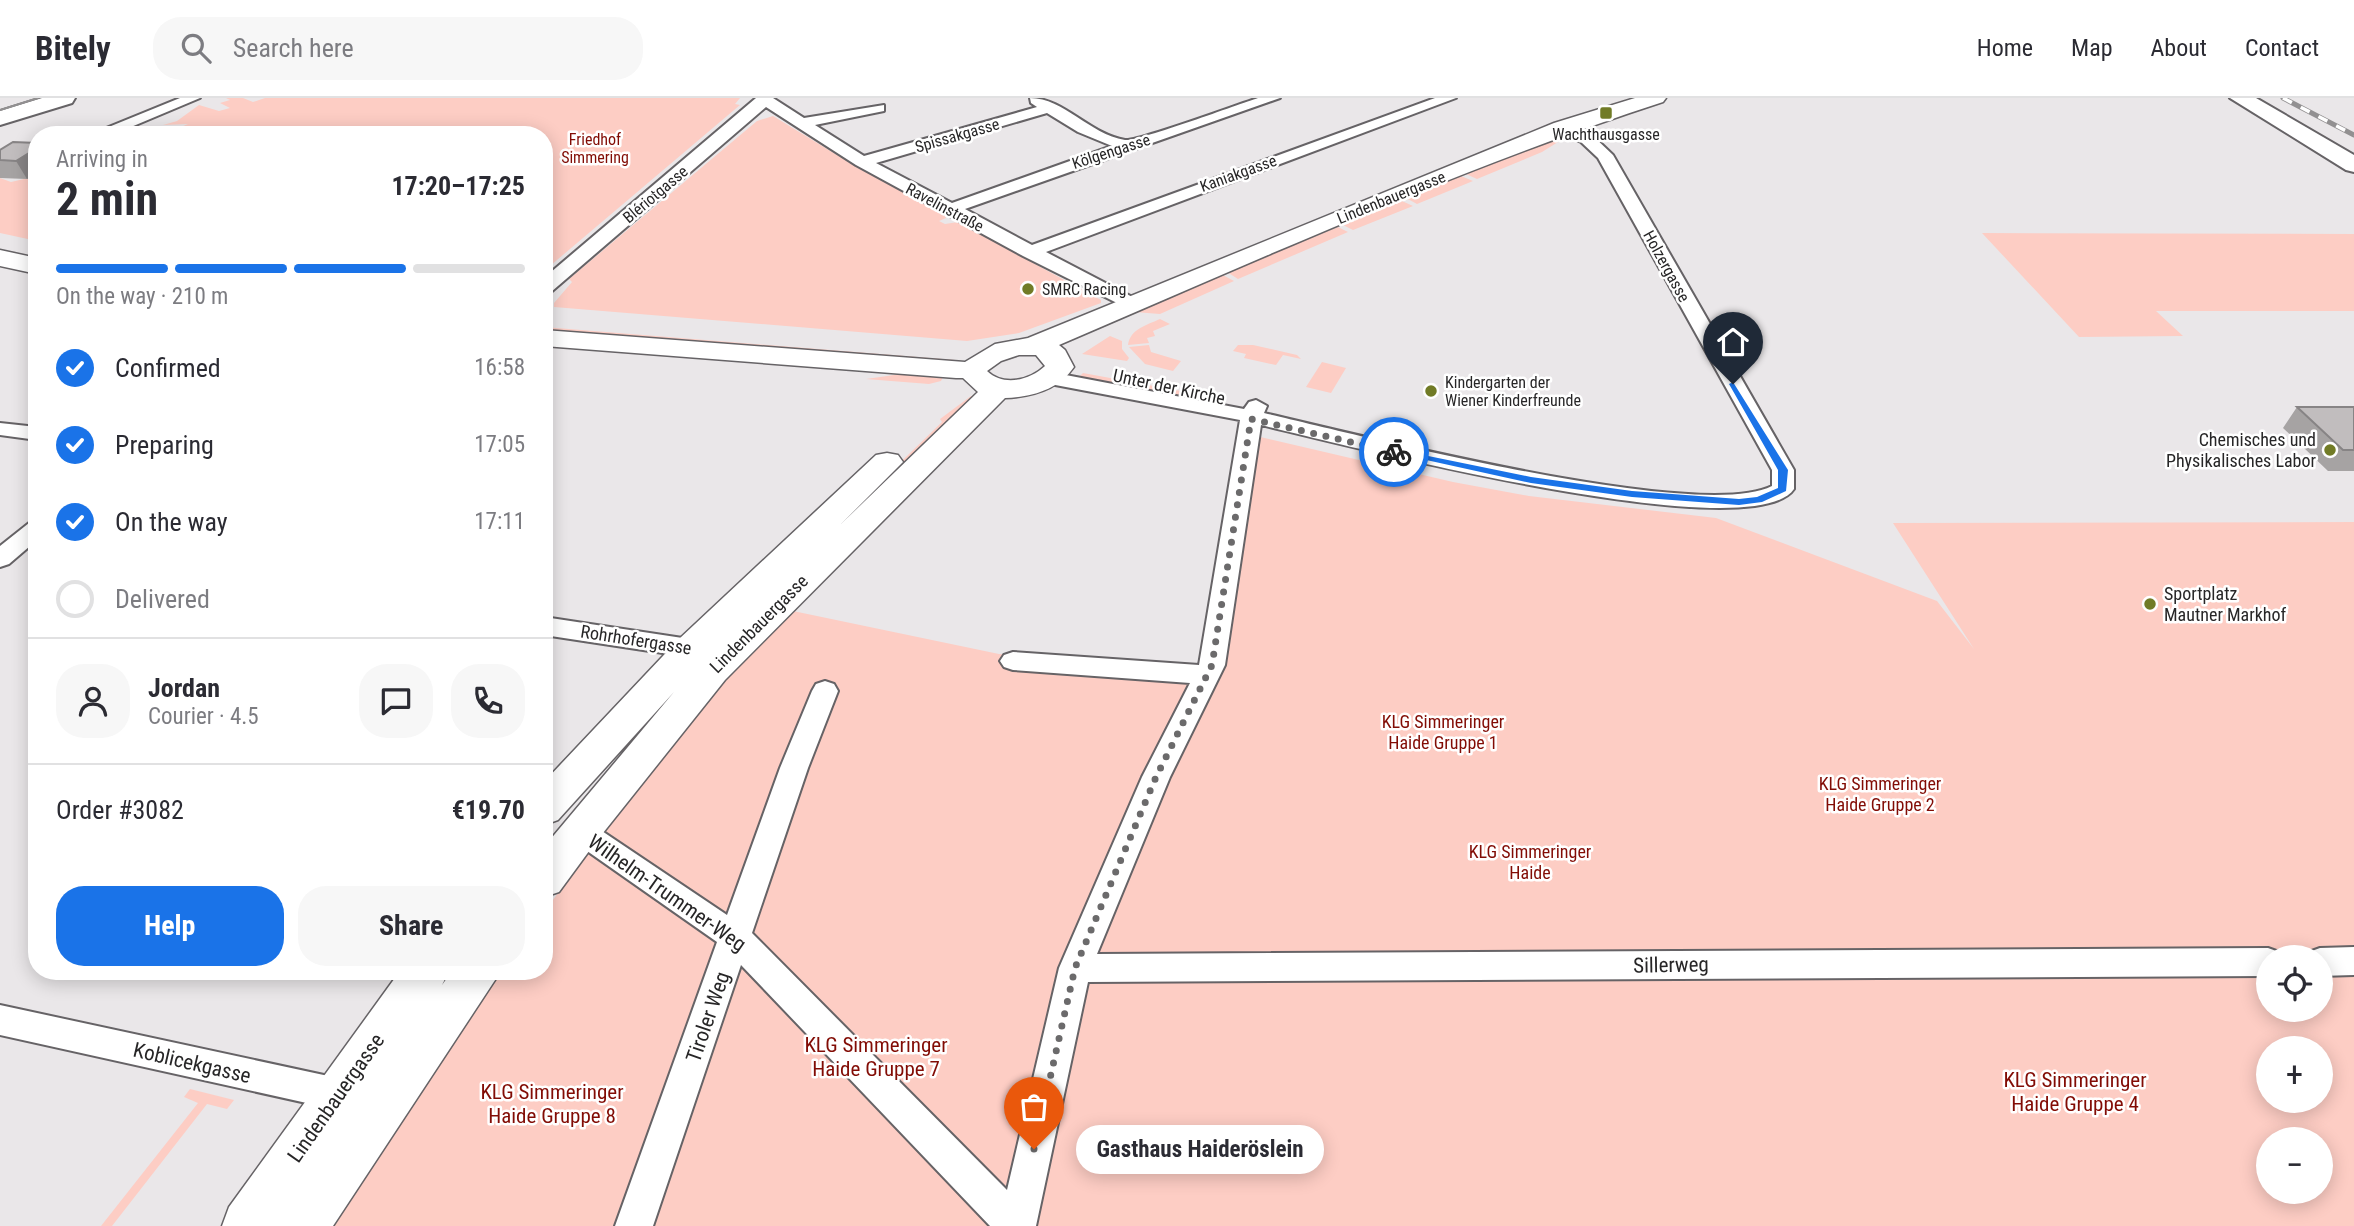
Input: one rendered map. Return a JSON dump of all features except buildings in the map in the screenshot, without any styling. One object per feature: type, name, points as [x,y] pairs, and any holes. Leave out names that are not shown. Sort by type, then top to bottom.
[{"type":"main road","points":[[0,118],[64,98]]},
{"type":"main road","points":[[2241,98],[2354,165]]},
{"type":"main road","points":[[2261,98],[2354,158]]},
{"type":"main road","name":"Lindenbauergasse","points":[[1050,362],[1131,305],[1562,128],[1642,99]]},
{"type":"main road","points":[[0,244],[28,249]]},
{"type":"main road","points":[[0,258],[28,264]]},
{"type":"main road","name":"Unter der Kirche","points":[[553,323],[984,374],[1031,386],[1050,362],[1000,350],[984,374]]},
{"type":"main road","name":"Unter der Kirche","points":[[553,339],[984,374]]},
{"type":"main road","name":"Lindenbauergasse","points":[[553,868],[580,831],[728,654],[984,374]]},
{"type":"main road","name":"Lindenbauergasse","points":[[248,1226],[420,980]]},
{"type":"main road","points":[[302,1226],[472,980]]},
{"type":"street","points":[[120,126],[193,98]]},
{"type":"street","points":[[1031,98],[1052,107],[1083,129],[1127,145]]},
{"type":"street","name":"Kölgengasse","points":[[950,209],[1127,145],[1273,98]]},
{"type":"street","name":"Kaniakgasse","points":[[1029,252],[1219,180],[1449,98]]},
{"type":"street","name":"Ravelinstraße","points":[[764,99],[862,162],[1131,305]]},
{"type":"street","name":"Blériotgasse","points":[[553,280],[764,99]]},
{"type":"street","name":"Spissakgasse","points":[[862,162],[1052,107]]},
{"type":"street","points":[[800,124],[879,108]]},
{"type":"street","name":"Holzergasse","points":[[1562,128],[1587,139],[1605,155],[1774,457]]},
{"type":"street","name":"Unter der Kirche","points":[[1050,362],[1122,388],[1253,412],[1471,468],[1576,480],[1697,500],[1739,502],[1750,495],[1783,489],[1783,470],[1774,457]]},
{"type":"street","name":"Lindenbauergasse","points":[[553,799],[692,648],[931,419],[984,374]]},
{"type":"street","points":[[1016,1226],[1075,968],[1156,777],[1212,665],[1253,412]]},
{"type":"street","points":[[0,429],[28,433]]},
{"type":"street","points":[[0,559],[28,536]]},
{"type":"street","name":"Rohrhofergasse","points":[[553,627],[728,654]]},
{"type":"street","points":[[1013,661],[1206,675]]},
{"type":"street","name":"Tiroler Weg","points":[[634,1226],[794,768],[825,691]]},
{"type":"street","name":"Wilhelm-Trummer-Weg","points":[[580,831],[735,937],[1016,1226]]},
{"type":"street","points":[[2333,962],[2354,961]]},
{"type":"street","name":"Sillerweg","points":[[1075,968],[2256,962]]},
{"type":"street","name":"Koblicekgasse","points":[[0,1020],[385,1104]]},
{"type":"green space","name":"Friedhof Simmering","points":[[226,98],[243,98],[253,102],[265,98],[740,98],[735,104],[740,105],[553,263],[553,126],[163,125],[177,121],[199,105],[219,111],[230,108],[220,103],[230,100]]},
{"type":"green space","points":[[773,116],[860,169],[944,214],[946,218],[939,221],[945,224],[958,222],[1101,300],[1101,303],[1019,333],[967,341],[554,307],[554,303],[572,282],[569,279],[757,121]]},
{"type":"green space","points":[[1553,139],[1558,142],[1542,152],[1477,179],[1466,174]]},
{"type":"green space","points":[[1461,176],[1473,181],[1417,204],[1406,198]]},
{"type":"green space","points":[[0,178],[11,182],[28,178],[28,239],[0,233]]},
{"type":"green space","points":[[1402,201],[1413,206],[1353,230],[1343,225]]},
{"type":"green space","points":[[1338,227],[1348,232],[1238,279],[1227,272]]},
{"type":"green space","points":[[1982,233],[2354,234],[2354,311],[2156,311],[2183,336],[2079,337]]},
{"type":"green space","points":[[1219,273],[1234,281],[1160,314],[1135,312]]},
{"type":"green space","points":[[1160,319],[1170,324],[1153,331],[1155,336],[1147,338],[1149,343],[1128,345],[1136,331]]},
{"type":"green space","points":[[553,328],[955,360],[952,365],[553,334]]},
{"type":"green space","points":[[1110,336],[1122,341],[1122,349],[1129,358],[1127,361],[1082,354]]},
{"type":"green space","points":[[1149,345],[1151,352],[1181,361],[1173,371],[1145,364],[1129,347]]},
{"type":"green space","points":[[1238,345],[1253,345],[1297,355],[1301,359],[1283,355],[1276,365],[1244,358],[1246,354],[1233,351]]},
{"type":"green space","points":[[1322,362],[1346,368],[1331,393],[1306,387]]},
{"type":"green space","points":[[1083,373],[1181,391],[1232,406],[1229,408],[1079,377]]},
{"type":"green space","points":[[901,374],[943,377],[941,381],[929,384],[866,379]]},
{"type":"green space","points":[[971,396],[979,399],[721,645],[714,643],[942,422],[940,419]]},
{"type":"green space","name":"KLG Simmeringer Haide","points":[[1256,436],[1453,482],[1529,496],[1716,518],[1937,601],[1974,649],[1893,523],[2354,522],[2354,1226],[319,1226],[494,980],[553,980],[553,900],[692,712],[793,611],[999,654],[1203,669]]},
{"type":"green space","points":[[190,1089],[234,1100],[227,1109],[207,1104],[112,1226],[101,1226],[198,1103],[184,1097]]},
{"type":"tram line","points":[[0,110],[38,98]]},
{"type":"railway","points":[[2283,98],[2354,135]]},
{"type":"way so far","points":[[1034,1149],[1075,968],[1156,777],[1212,665],[1251,419],[1394,452]]},
{"type":"place","name":"Wachthausgasse","points":[[1606,113]]},
{"type":"place","name":"SMRC Racing","points":[[1028,289]]},
{"type":"place","name":"Kindergarten der Wiener Kinderfreunde","points":[[1431,391]]},
{"type":"place","name":"Chemisches und Physikalisches Labor","points":[[2330,450]]},
{"type":"place","name":"Sportplatz Mautner Markhof","points":[[2150,604]]},
{"type":"place","name":"Gasthaus Haideröslein","points":[[1034,1149]]},
{"type":"route","points":[[1394,452],[1531,480],[1632,494],[1739,502],[1759,500],[1783,489],[1783,470],[1733,384]]},
{"type":"park label","name":"KLG Simmeringer Haide Gruppe 1","points":[[1443,732]]},
{"type":"park label","name":"KLG Simmeringer Haide Gruppe 2","points":[[1880,794]]},
{"type":"park label","name":"KLG Simmeringer Haide Gruppe 7","points":[[876,1057]]},
{"type":"park label","name":"KLG Simmeringer Haide Gruppe 4","points":[[2075,1092]]},
{"type":"park label","name":"KLG Simmeringer Haide Gruppe 8","points":[[552,1104]]}]
